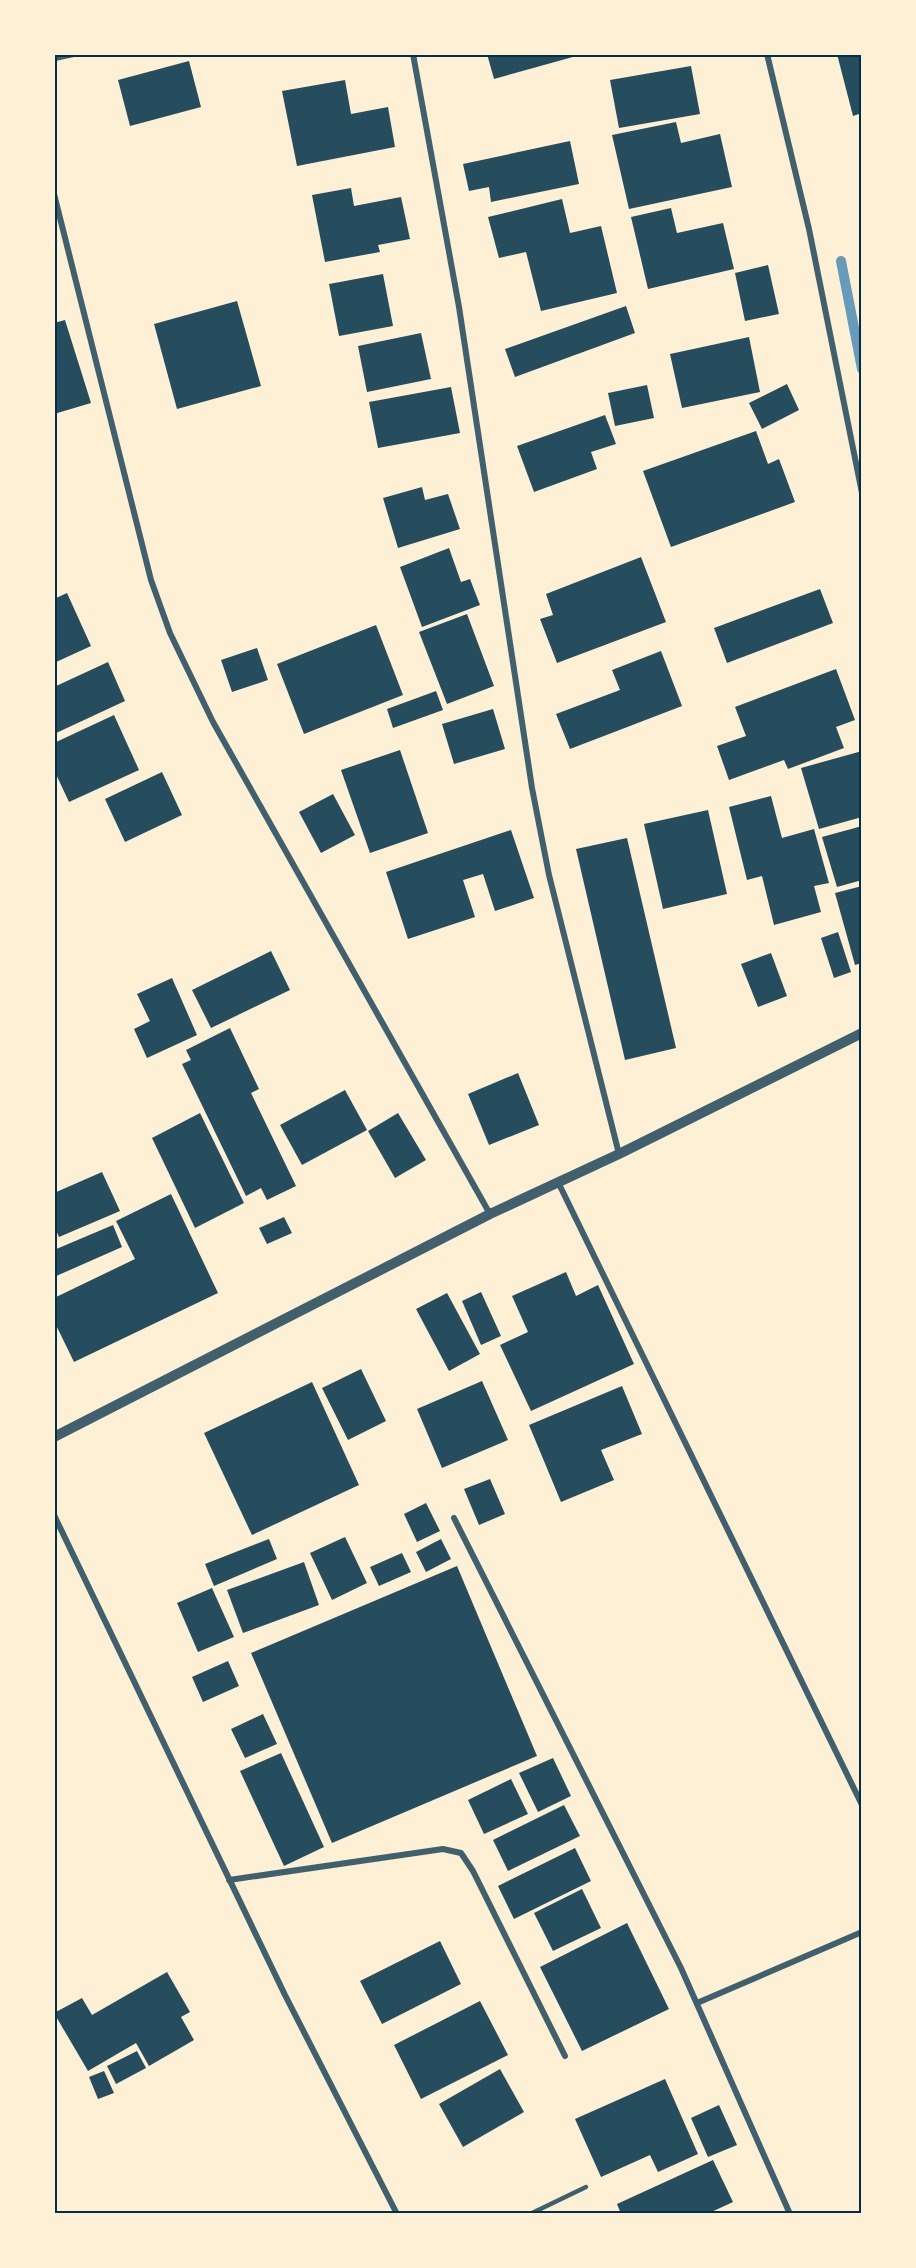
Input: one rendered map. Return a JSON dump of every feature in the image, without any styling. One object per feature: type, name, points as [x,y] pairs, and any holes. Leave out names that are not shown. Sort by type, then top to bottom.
[{"type":"street","points":[[413,54],[459,307],[532,788],[549,875],[619,1154]]},
{"type":"street","points":[[767,54],[809,229],[862,493]]},
{"type":"street","points":[[54,194],[148,569],[171,633],[219,732],[490,1214]]},
{"type":"street","points":[[54,1437],[490,1214],[619,1154],[862,1033]]},
{"type":"street","points":[[558,1181],[862,1805]]},
{"type":"street","points":[[54,1515],[285,1995],[397,2214]]},
{"type":"street","points":[[454,1518],[697,2003],[790,2214]]},
{"type":"street","points":[[230,1880],[442,1849],[461,1854],[473,1871],[565,2056]]},
{"type":"street","points":[[697,2003],[862,1932]]},
{"type":"lane","points":[[54,59],[77,54]]},
{"type":"lane","points":[[530,2214],[586,2187]]},
{"type":"building","points":[[487,54],[580,54],[580,55],[494,79]]},
{"type":"building","points":[[837,54],[862,54],[862,113],[853,116]]},
{"type":"building","points":[[189,61],[201,107],[130,126],[118,80]]},
{"type":"building","points":[[691,66],[700,114],[619,128],[610,80]]},
{"type":"building","points":[[345,80],[351,114],[388,107],[395,147],[297,166],[282,91]]},
{"type":"building","points":[[676,122],[681,143],[720,134],[732,187],[629,209],[612,135]]},
{"type":"building","points":[[570,141],[579,184],[491,202],[489,187],[469,191],[463,164]]},
{"type":"building","points":[[351,188],[354,206],[401,197],[410,239],[378,245],[380,252],[325,262],[312,195]]},
{"type":"building","points":[[562,199],[570,233],[601,226],[617,293],[541,311],[526,252],[499,258],[488,217]]},
{"type":"building","points":[[671,208],[677,233],[723,223],[734,269],[648,289],[631,217]]},
{"type":"building","points":[[768,265],[779,314],[745,321],[735,273]]},
{"type":"building","points":[[383,274],[393,326],[339,336],[329,284]]},
{"type":"building","points":[[237,301],[261,386],[177,409],[154,324]]},
{"type":"building","points":[[626,306],[635,333],[515,377],[505,349]]},
{"type":"building","points":[[65,320],[91,403],[54,414],[54,323]]},
{"type":"building","points":[[421,333],[431,379],[367,392],[358,346]]},
{"type":"building","points":[[749,337],[760,392],[682,408],[670,354]]},
{"type":"building","points":[[787,384],[799,410],[762,429],[749,403]]},
{"type":"building","points":[[647,385],[654,418],[615,426],[608,393]]},
{"type":"building","points":[[451,387],[460,433],[378,448],[369,402]]},
{"type":"building","points":[[605,415],[616,444],[591,452],[597,469],[534,492],[517,446]]},
{"type":"building","points":[[756,431],[768,464],[779,459],[795,502],[671,547],[643,471]]},
{"type":"building","points":[[422,487],[425,500],[448,494],[460,529],[398,548],[383,498]]},
{"type":"building","points":[[449,548],[461,582],[470,579],[480,605],[422,627],[400,567]]},
{"type":"building","points":[[641,557],[666,622],[557,663],[540,619],[553,615],[546,594]]},
{"type":"building","points":[[820,589],[833,623],[727,663],[714,628]]},
{"type":"building","points":[[67,593],[91,646],[54,663],[54,599]]},
{"type":"building","points":[[467,614],[494,686],[447,704],[419,632]]},
{"type":"building","points":[[376,625],[403,695],[304,734],[277,664]]},
{"type":"building","points":[[257,648],[268,680],[232,692],[221,660]]},
{"type":"building","points":[[661,651],[682,706],[570,749],[556,714],[620,690],[612,670]]},
{"type":"building","points":[[108,662],[125,701],[54,734],[54,687]]},
{"type":"building","points":[[836,669],[855,720],[836,727],[844,748],[788,769],[784,760],[729,780],[717,746],[746,736],[735,707]]},
{"type":"building","points":[[436,691],[443,710],[393,728],[387,709]]},
{"type":"building","points":[[493,709],[505,749],[454,764],[442,724]]},
{"type":"building","points":[[114,715],[139,770],[69,802],[54,770],[54,743]]},
{"type":"building","points":[[400,750],[428,833],[370,853],[341,770]]},
{"type":"building","points":[[862,751],[862,817],[819,829],[801,768]]},
{"type":"building","points":[[162,772],[182,815],[125,842],[105,799]]},
{"type":"building","points":[[333,794],[355,835],[321,853],[299,812]]},
{"type":"building","points":[[771,796],[782,838],[814,829],[829,883],[814,886],[821,912],[774,925],[762,876],[747,880],[729,807]]},
{"type":"building","points":[[708,810],[727,894],[663,909],[644,824]]},
{"type":"building","points":[[862,826],[862,880],[837,887],[822,837]]},
{"type":"building","points":[[511,830],[534,898],[495,911],[483,874],[463,880],[475,917],[408,939],[386,872]]},
{"type":"building","points":[[627,838],[676,1048],[625,1060],[576,849]]},
{"type":"building","points":[[862,886],[862,963],[855,965],[835,893]]},
{"type":"building","points":[[838,932],[851,972],[834,978],[821,938]]},
{"type":"building","points":[[271,951],[290,990],[211,1028],[192,990]]},
{"type":"building","points":[[771,953],[787,996],[758,1007],[741,964]]},
{"type":"building","points":[[172,978],[197,1035],[147,1058],[134,1029],[150,1021],[137,994]]},
{"type":"building","points":[[230,1028],[259,1089],[251,1093],[296,1186],[267,1200],[261,1188],[246,1196],[182,1064],[191,1060],[186,1050]]},
{"type":"building","points":[[518,1073],[539,1125],[489,1145],[468,1094]]},
{"type":"building","points":[[345,1090],[367,1130],[302,1165],[280,1125]]},
{"type":"building","points":[[200,1113],[244,1203],[195,1228],[152,1138]]},
{"type":"building","points":[[398,1113],[426,1160],[395,1178],[368,1131]]},
{"type":"building","points":[[102,1172],[120,1211],[59,1237],[54,1226],[54,1193]]},
{"type":"building","points":[[171,1194],[218,1293],[74,1362],[54,1321],[54,1298],[135,1259],[116,1221]]},
{"type":"building","points":[[284,1217],[292,1233],[267,1244],[259,1228]]},
{"type":"building","points":[[113,1225],[122,1247],[54,1277],[54,1250]]},
{"type":"building","points":[[566,1272],[576,1296],[598,1285],[634,1364],[531,1411],[500,1345],[528,1332],[512,1296]]},
{"type":"building","points":[[481,1292],[501,1336],[481,1345],[462,1301]]},
{"type":"building","points":[[447,1293],[480,1354],[449,1371],[416,1309]]},
{"type":"building","points":[[361,1369],[386,1421],[348,1440],[322,1388]]},
{"type":"building","points":[[482,1381],[508,1440],[442,1468],[417,1409]]},
{"type":"building","points":[[312,1382],[359,1485],[252,1535],[204,1433]]},
{"type":"building","points":[[622,1386],[642,1434],[601,1450],[614,1480],[561,1502],[529,1425]]},
{"type":"building","points":[[490,1479],[505,1514],[479,1525],[464,1489]]},
{"type":"building","points":[[426,1503],[440,1531],[417,1542],[404,1514]]},
{"type":"building","points":[[345,1537],[367,1583],[332,1600],[310,1553]]},
{"type":"building","points":[[269,1539],[277,1559],[214,1586],[205,1564]]},
{"type":"building","points":[[441,1539],[451,1559],[426,1572],[416,1552]]},
{"type":"building","points":[[402,1553],[411,1572],[379,1586],[370,1567]]},
{"type":"building","points":[[304,1562],[319,1605],[243,1633],[227,1590]]},
{"type":"building","points":[[457,1566],[537,1756],[332,1843],[251,1653]]},
{"type":"building","points":[[212,1588],[234,1637],[198,1652],[177,1603]]},
{"type":"building","points":[[228,1661],[239,1686],[203,1702],[192,1677]]},
{"type":"building","points":[[263,1714],[277,1744],[245,1758],[231,1729]]},
{"type":"building","points":[[281,1753],[324,1847],[284,1866],[240,1771]]},
{"type":"building","points":[[553,1758],[571,1796],[538,1812],[519,1773]]},
{"type":"building","points":[[511,1779],[528,1814],[484,1834],[468,1800]]},
{"type":"building","points":[[564,1805],[580,1836],[508,1871],[493,1840]]},
{"type":"building","points":[[575,1848],[591,1881],[514,1919],[498,1886]]},
{"type":"building","points":[[582,1889],[601,1928],[553,1951],[534,1913]]},
{"type":"building","points":[[627,1923],[669,2009],[582,2051],[540,1967]]},
{"type":"building","points":[[440,1941],[461,1984],[382,2024],[360,1981]]},
{"type":"building","points":[[167,1972],[190,2012],[181,2017],[194,2040],[149,2066],[136,2043],[88,2071],[54,2013],[82,1998],[92,2015]]},
{"type":"building","points":[[480,2001],[508,2055],[421,2099],[394,2045]]},
{"type":"building","points":[[137,2051],[146,2068],[116,2084],[107,2066]]},
{"type":"building","points":[[500,2069],[524,2112],[463,2147],[439,2104]]},
{"type":"building","points":[[104,2071],[114,2093],[98,2099],[89,2077]]},
{"type":"building","points":[[665,2079],[698,2154],[658,2172],[650,2155],[601,2177],[575,2119]]},
{"type":"building","points":[[719,2105],[737,2145],[708,2157],[691,2118]]},
{"type":"building","points":[[713,2160],[733,2202],[707,2214],[621,2214],[617,2204]]},
{"type":"waterway","points":[[841,261],[862,369]]}]
